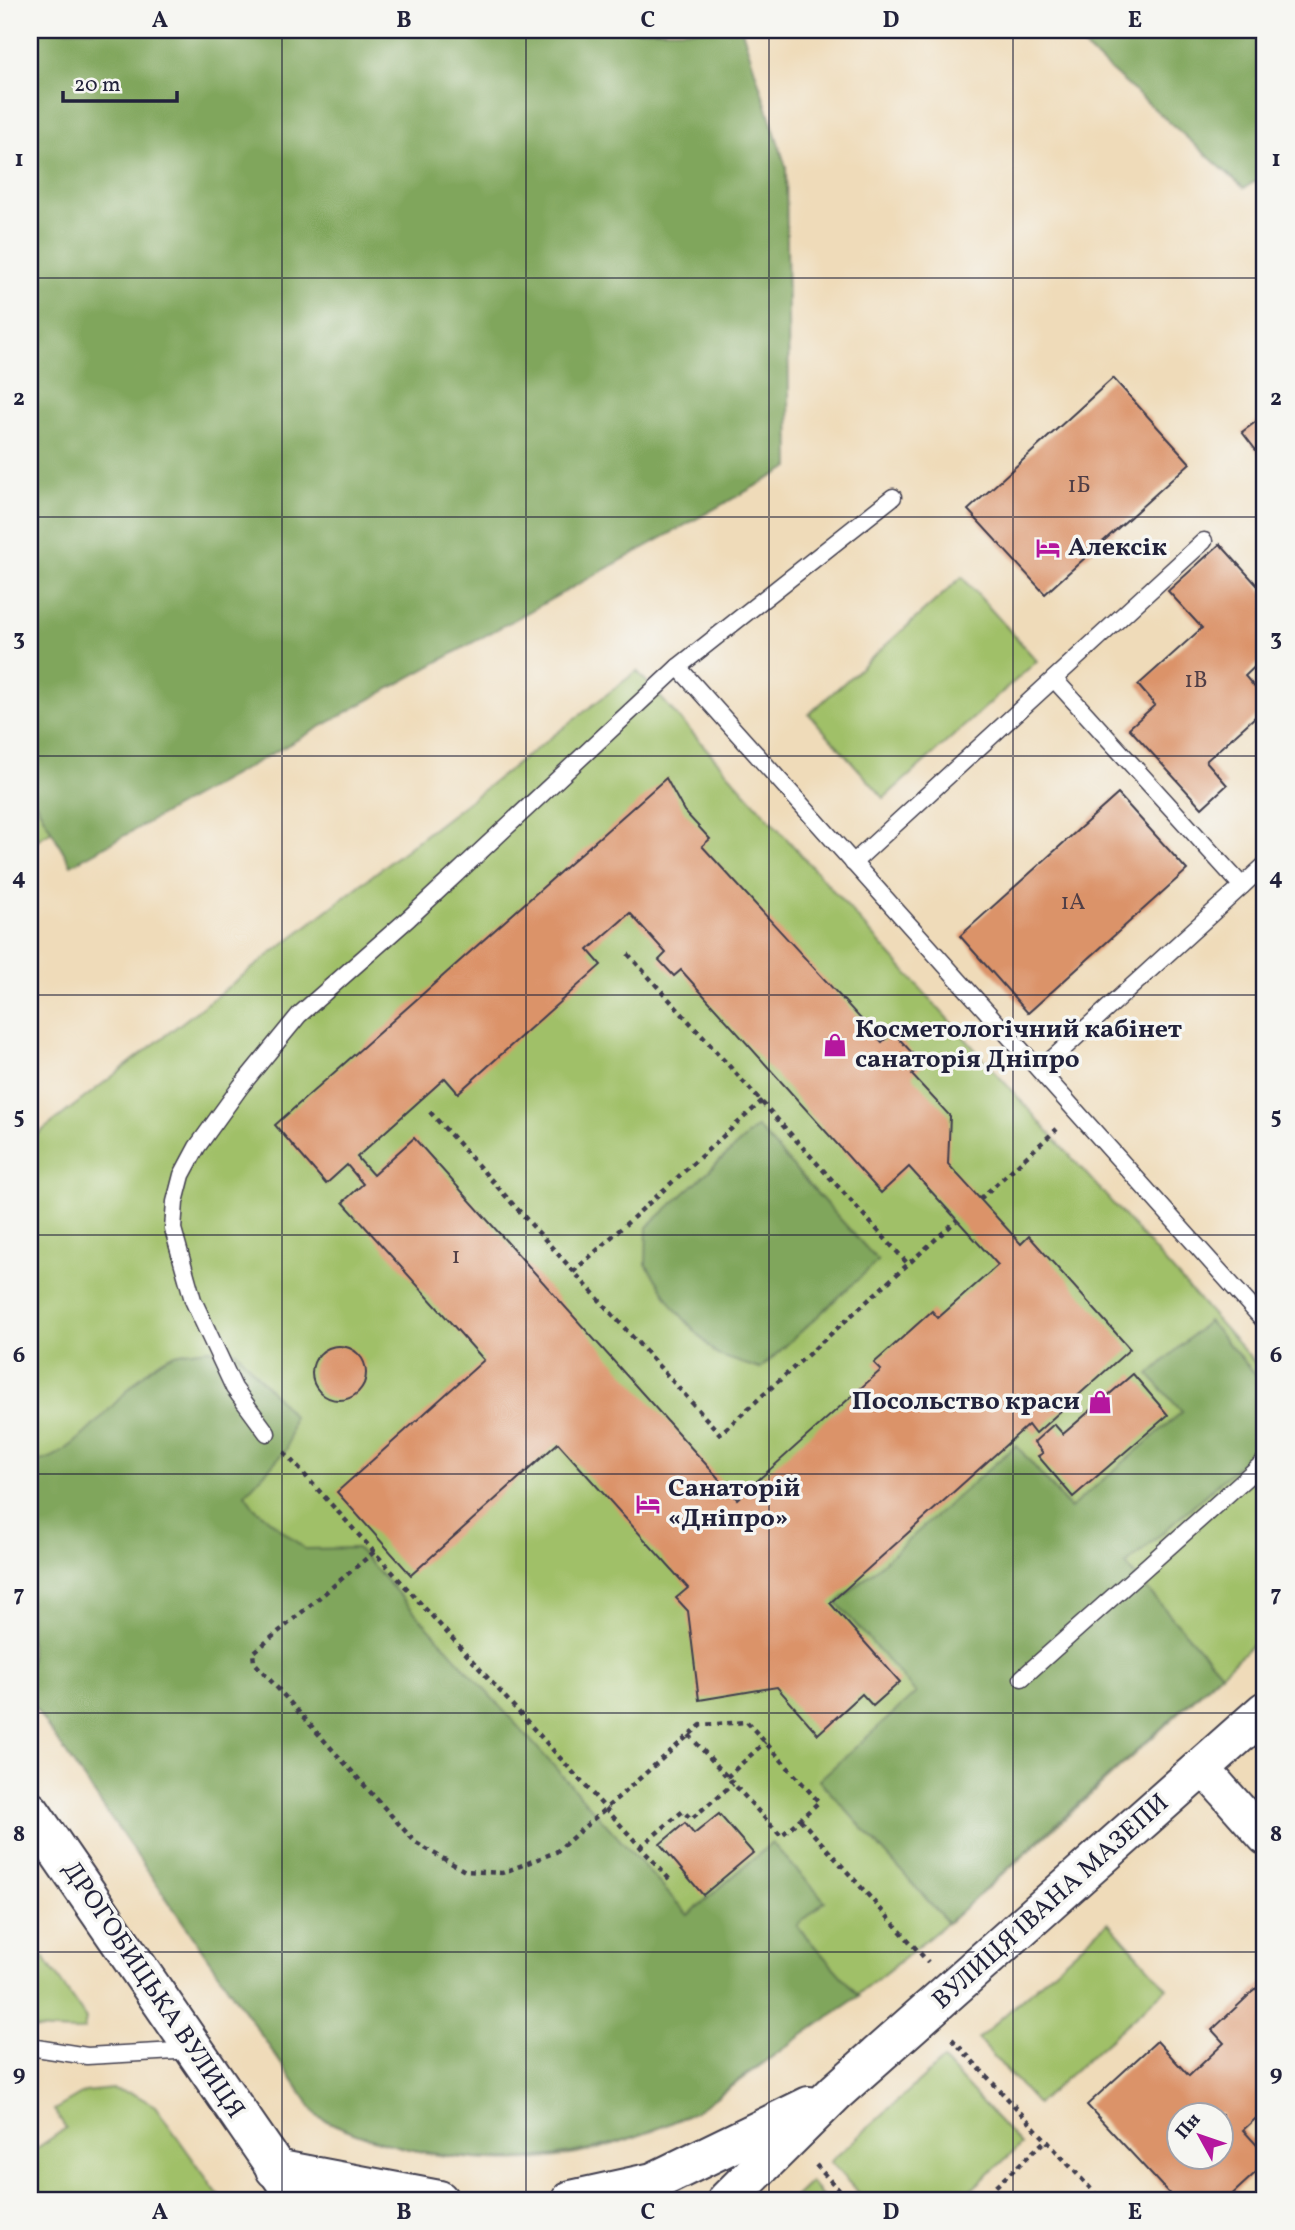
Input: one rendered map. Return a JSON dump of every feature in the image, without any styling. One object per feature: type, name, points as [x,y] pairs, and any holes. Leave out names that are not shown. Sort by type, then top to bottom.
[{"type":"street","name":"ВУЛИЦЯ ІВАНА МАЗЕПИ","points":[[836,2092],[1265,1711]]},
{"type":"street","points":[[1202,1767],[1265,1838]]},
{"type":"street","name":"ДРОГОБИЦЬКА ВУЛИЦЯ","points":[[30,1811],[194,2050],[282,2185],[298,2200]]},
{"type":"street","points":[[570,2200],[653,2182],[836,2092]]},
{"type":"street","points":[[678,2200],[836,2092]]},
{"type":"street","points":[[727,2200],[836,2092]]},
{"type":"street","points":[[746,2200],[836,2092]]},
{"type":"street","points":[[282,2185],[327,2185],[358,2200]]},
{"type":"street","points":[[282,2185],[439,2200]]},
{"type":"lane","points":[[267,1433],[234,1388],[193,1300],[173,1229],[175,1202],[182,1175],[241,1086],[299,1015],[409,918],[678,667],[893,497]]},
{"type":"lane","points":[[853,863],[1204,541]]},
{"type":"lane","points":[[678,667],[1265,1322]]},
{"type":"lane","points":[[1054,679],[1242,886]]},
{"type":"lane","points":[[1040,1070],[1265,865]]},
{"type":"lane","points":[[1022,1678],[1265,1461]]},
{"type":"lane","points":[[30,2047],[87,2056],[130,2056],[194,2050]]},
{"type":"path","points":[[628,954],[908,1264]]},
{"type":"path","points":[[573,1272],[762,1101]]},
{"type":"path","points":[[430,1112],[720,1434],[957,1220]]},
{"type":"path","points":[[980,1199],[1077,1112]]},
{"type":"path","points":[[267,1433],[672,1882]]},
{"type":"path","points":[[374,1552],[259,1645],[253,1653],[254,1662],[416,1843],[465,1871],[502,1873],[556,1852],[605,1808],[689,1735],[701,1725],[747,1722],[819,1802],[781,1836],[689,1735]]},
{"type":"path","points":[[727,1777],[765,1742]]},
{"type":"path","points":[[640,1847],[683,1811],[691,1819],[733,1784]]},
{"type":"path","points":[[800,1819],[931,1965]]},
{"type":"path","points":[[952,2039],[1101,2200]]},
{"type":"path","points":[[981,2200],[1046,2140]]},
{"type":"path","points":[[813,2162],[848,2200]]},
{"type":"green space","points":[[30,30],[742,30],[786,167],[790,467],[71,865],[30,793]]},
{"type":"green space","points":[[1065,30],[1265,30],[1265,176],[1244,188]]},
{"type":"green space","points":[[962,577],[1037,661],[884,798],[809,714]]},
{"type":"green space","name":"Санаторій «Дніпро»","points":[[637,671],[1265,1374],[1265,1633],[1034,1846],[915,1949],[853,1998],[705,2105],[683,2118],[648,2132],[602,2148],[566,2156],[530,2160],[457,2158],[386,2143],[318,2117],[30,1701],[30,1140]]},
{"type":"green space","points":[[30,793],[52,831],[30,844]]},
{"type":"green space","points":[[757,1127],[878,1261],[760,1369],[717,1355],[675,1309],[646,1264],[647,1227]]},
{"type":"green space","points":[[1208,1321],[1265,1385],[1265,1442],[1126,1565],[1221,1673],[948,1923],[819,1780],[916,1693],[837,1603],[1016,1445],[1070,1508],[1182,1412],[1149,1375]]},
{"type":"green space","points":[[207,1349],[236,1351],[293,1416],[287,1449],[245,1494],[254,1507],[305,1549],[357,1548],[688,1915],[772,1843],[825,1901],[797,1926],[859,1996],[709,2103],[643,2134],[596,2148],[550,2156],[503,2159],[456,2157],[410,2149],[363,2136],[318,2117],[30,1701],[30,1462],[48,1459],[66,1449],[84,1435],[152,1367],[169,1356]]},
{"type":"green space","points":[[1265,1781],[1265,1822],[1245,1799]]},
{"type":"green space","points":[[1108,1922],[1167,1988],[1037,2104],[978,2039]]},
{"type":"green space","points":[[30,1937],[86,2019],[84,2029],[30,2029]]},
{"type":"green space","points":[[943,2060],[1021,2145],[960,2200],[865,2200],[830,2162]]},
{"type":"green space","points":[[112,2089],[134,2094],[155,2106],[222,2200],[30,2200],[30,2153],[66,2128],[54,2110],[85,2092]]},
{"type":"green space","points":[[810,2182],[826,2200],[791,2200]]},
{"type":"building","points":[[1113,378],[1190,463],[1045,594],[968,510]]},
{"type":"building","points":[[1265,415],[1265,462],[1242,432]]},
{"type":"building","points":[[1220,544],[1265,594],[1265,657],[1245,676],[1265,699],[1265,708],[1206,761],[1227,785],[1202,808],[1129,728],[1155,705],[1138,685],[1202,628],[1168,591]]},
{"type":"building","points":[[666,778],[684,811],[710,839],[702,846],[882,1042],[893,1032],[923,1065],[912,1075],[950,1116],[948,1164],[1021,1244],[1029,1236],[1130,1349],[1035,1434],[1028,1425],[830,1603],[900,1682],[873,1706],[862,1694],[818,1734],[777,1687],[699,1700],[688,1611],[676,1598],[688,1588],[558,1443],[411,1575],[337,1492],[484,1360],[343,1202],[363,1184],[347,1165],[326,1184],[275,1125]],"holes":[[[630,913],[666,953],[659,960],[674,976],[681,970],[881,1193],[909,1167],[998,1265],[938,1318],[932,1311],[874,1363],[881,1370],[737,1499],[414,1138],[373,1175],[357,1157],[445,1078],[458,1093],[601,965],[588,950]]]},
{"type":"building","points":[[1118,794],[1187,870],[1028,1013],[960,936]]},
{"type":"building","points":[[339,1346],[358,1354],[366,1373],[358,1392],[339,1400],[320,1392],[312,1373],[320,1354]]},
{"type":"building","points":[[1133,1374],[1168,1415],[1073,1497],[1038,1456],[1043,1453],[1034,1442],[1054,1424],[1063,1434]]},
{"type":"building","points":[[719,1814],[753,1853],[703,1895],[660,1844],[685,1823],[694,1834]]},
{"type":"building","points":[[1265,1980],[1265,2110],[1243,2130],[1265,2154],[1265,2164],[1226,2200],[1175,2200],[1087,2105],[1157,2041],[1189,2076],[1224,2043],[1212,2030]]},
{"type":"place","name":"Алексік","points":[[1048,548]]},
{"type":"place","name":"Косметологічний кабінет санаторія Дніпро","points":[[835,1045]]},
{"type":"place","name":"Посольство краси","points":[[1100,1402]]},
{"type":"place","name":"Санаторій «Дніпро»","points":[[648,1504]]}]
